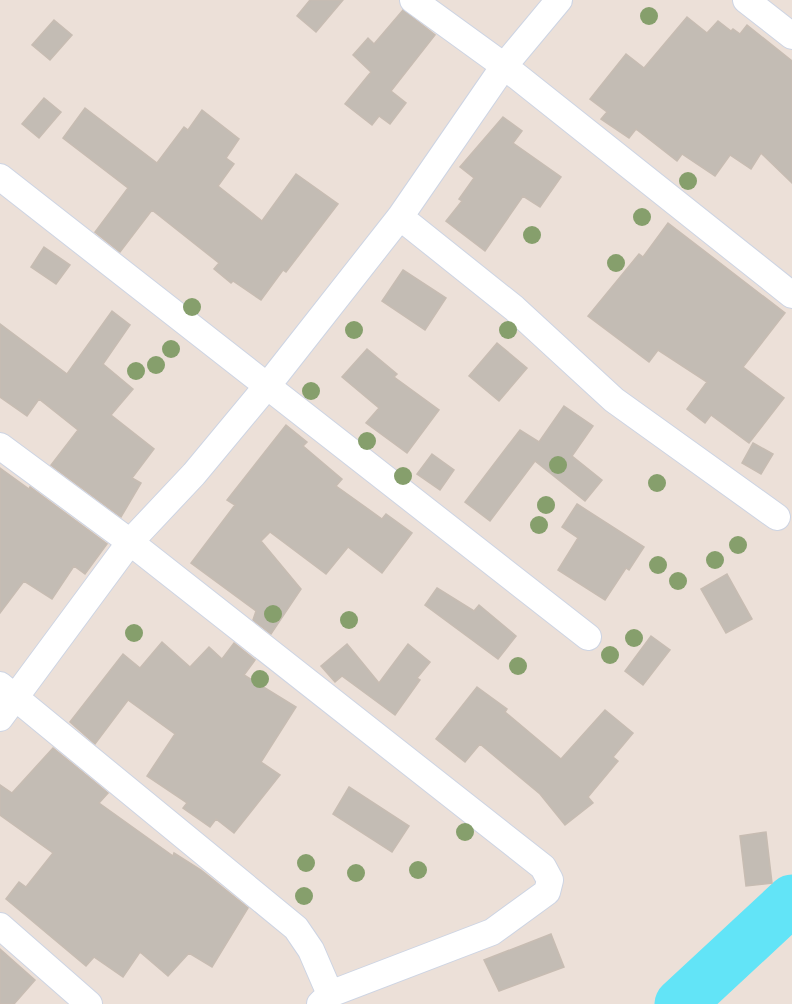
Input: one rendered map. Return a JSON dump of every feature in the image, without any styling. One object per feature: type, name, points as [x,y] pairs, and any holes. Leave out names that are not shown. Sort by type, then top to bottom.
[{"type":"street","points":[[414,0],[504,66],[792,295]]},
{"type":"street","points":[[0,718],[7,690],[130,542],[194,474],[268,384],[400,216],[504,66],[558,0]]},
{"type":"street","points":[[746,0],[792,36]]},
{"type":"street","points":[[0,177],[268,384],[588,638]]},
{"type":"street","points":[[400,216],[513,308],[614,400],[777,517]]},
{"type":"street","points":[[0,446],[130,542],[543,867],[550,880],[547,892],[492,932],[325,999],[311,951],[296,928],[7,690]]},
{"type":"street","points":[[0,926],[89,1004]]},
{"type":"building","points":[[310,0],[343,0],[316,32],[297,16]]},
{"type":"building","points":[[403,10],[435,35],[391,91],[406,103],[390,124],[379,116],[372,125],[345,104],[371,72],[353,55],[368,38],[374,44]]},
{"type":"building","points":[[687,17],[707,33],[718,21],[731,31],[733,29],[740,34],[747,25],[792,61],[792,183],[761,153],[751,169],[730,155],[715,176],[682,154],[677,161],[636,129],[629,138],[601,119],[607,112],[590,99],[626,54],[644,68]]},
{"type":"building","points":[[54,20],[72,35],[50,60],[32,45]]},
{"type":"building","points":[[44,98],[61,112],[39,138],[22,124]]},
{"type":"building","points":[[85,108],[157,163],[184,127],[188,130],[202,110],[239,139],[226,158],[234,164],[218,186],[262,221],[296,174],[338,204],[286,272],[283,270],[261,300],[233,281],[231,283],[214,269],[219,263],[152,210],[120,252],[95,232],[128,188],[63,138]]},
{"type":"building","points":[[503,117],[522,131],[513,143],[561,177],[540,207],[523,196],[485,251],[446,221],[462,201],[459,199],[474,178],[460,167]]},
{"type":"building","points":[[668,223],[785,313],[743,367],[784,398],[749,443],[711,415],[705,423],[687,409],[707,382],[658,350],[649,362],[588,316],[639,254],[643,257]]},
{"type":"building","points":[[44,247],[70,265],[56,284],[31,267]]},
{"type":"building","points":[[403,270],[446,298],[425,330],[382,301]]},
{"type":"building","points":[[112,311],[130,325],[103,364],[133,389],[111,415],[154,449],[132,478],[141,483],[121,517],[51,465],[78,430],[39,399],[27,416],[0,397],[0,324],[67,374]]},
{"type":"building","points":[[497,343],[527,368],[499,401],[469,376]]},
{"type":"building","points":[[367,349],[397,374],[394,377],[439,410],[407,453],[366,423],[379,408],[342,377]]},
{"type":"building","points":[[564,406],[593,426],[572,456],[602,480],[585,501],[535,461],[490,521],[465,502],[520,430],[539,442]]},
{"type":"building","points":[[286,425],[307,442],[303,446],[342,479],[336,486],[382,519],[386,514],[412,533],[382,573],[348,547],[326,574],[270,532],[261,541],[301,589],[271,634],[253,620],[256,611],[191,563],[235,505],[227,500]]},
{"type":"building","points":[[753,443],[773,454],[761,474],[742,463]]},
{"type":"building","points":[[432,454],[454,470],[440,490],[417,474]]},
{"type":"building","points":[[0,468],[29,489],[30,487],[107,544],[85,574],[74,566],[52,599],[24,581],[0,613]]},
{"type":"building","points":[[577,504],[644,547],[629,570],[626,568],[605,600],[558,570],[578,538],[562,527]]},
{"type":"building","points":[[727,574],[752,619],[726,633],[701,589]]},
{"type":"building","points":[[437,588],[474,611],[479,605],[516,636],[498,659],[425,605]]},
{"type":"building","points":[[651,636],[670,650],[643,685],[625,671]]},
{"type":"building","points":[[162,642],[190,667],[209,647],[222,659],[234,643],[255,660],[244,675],[296,707],[261,762],[280,775],[234,833],[216,819],[210,827],[183,808],[187,803],[147,776],[175,734],[128,700],[95,744],[70,722],[123,654],[140,668]]},
{"type":"building","points":[[347,644],[379,683],[408,644],[430,662],[417,678],[420,680],[395,715],[342,676],[335,682],[321,666]]},
{"type":"building","points":[[477,687],[507,709],[505,712],[561,759],[605,710],[633,733],[613,757],[618,761],[588,797],[593,803],[565,825],[540,794],[480,744],[465,762],[436,739]]},
{"type":"building","points":[[53,748],[108,793],[99,803],[173,856],[174,853],[201,870],[248,908],[212,967],[189,953],[168,976],[140,952],[123,977],[94,957],[86,966],[6,899],[19,882],[26,887],[53,853],[0,815],[0,785],[12,793]]},
{"type":"building","points":[[349,787],[409,826],[392,852],[333,814]]},
{"type":"building","points":[[766,832],[772,883],[746,886],[740,836]]},
{"type":"building","points":[[551,934],[564,967],[499,991],[484,960]]},
{"type":"building","points":[[0,949],[35,980],[14,1004],[0,1004]]},
{"type":"waterway","points":[[680,1004],[792,900]]}]
